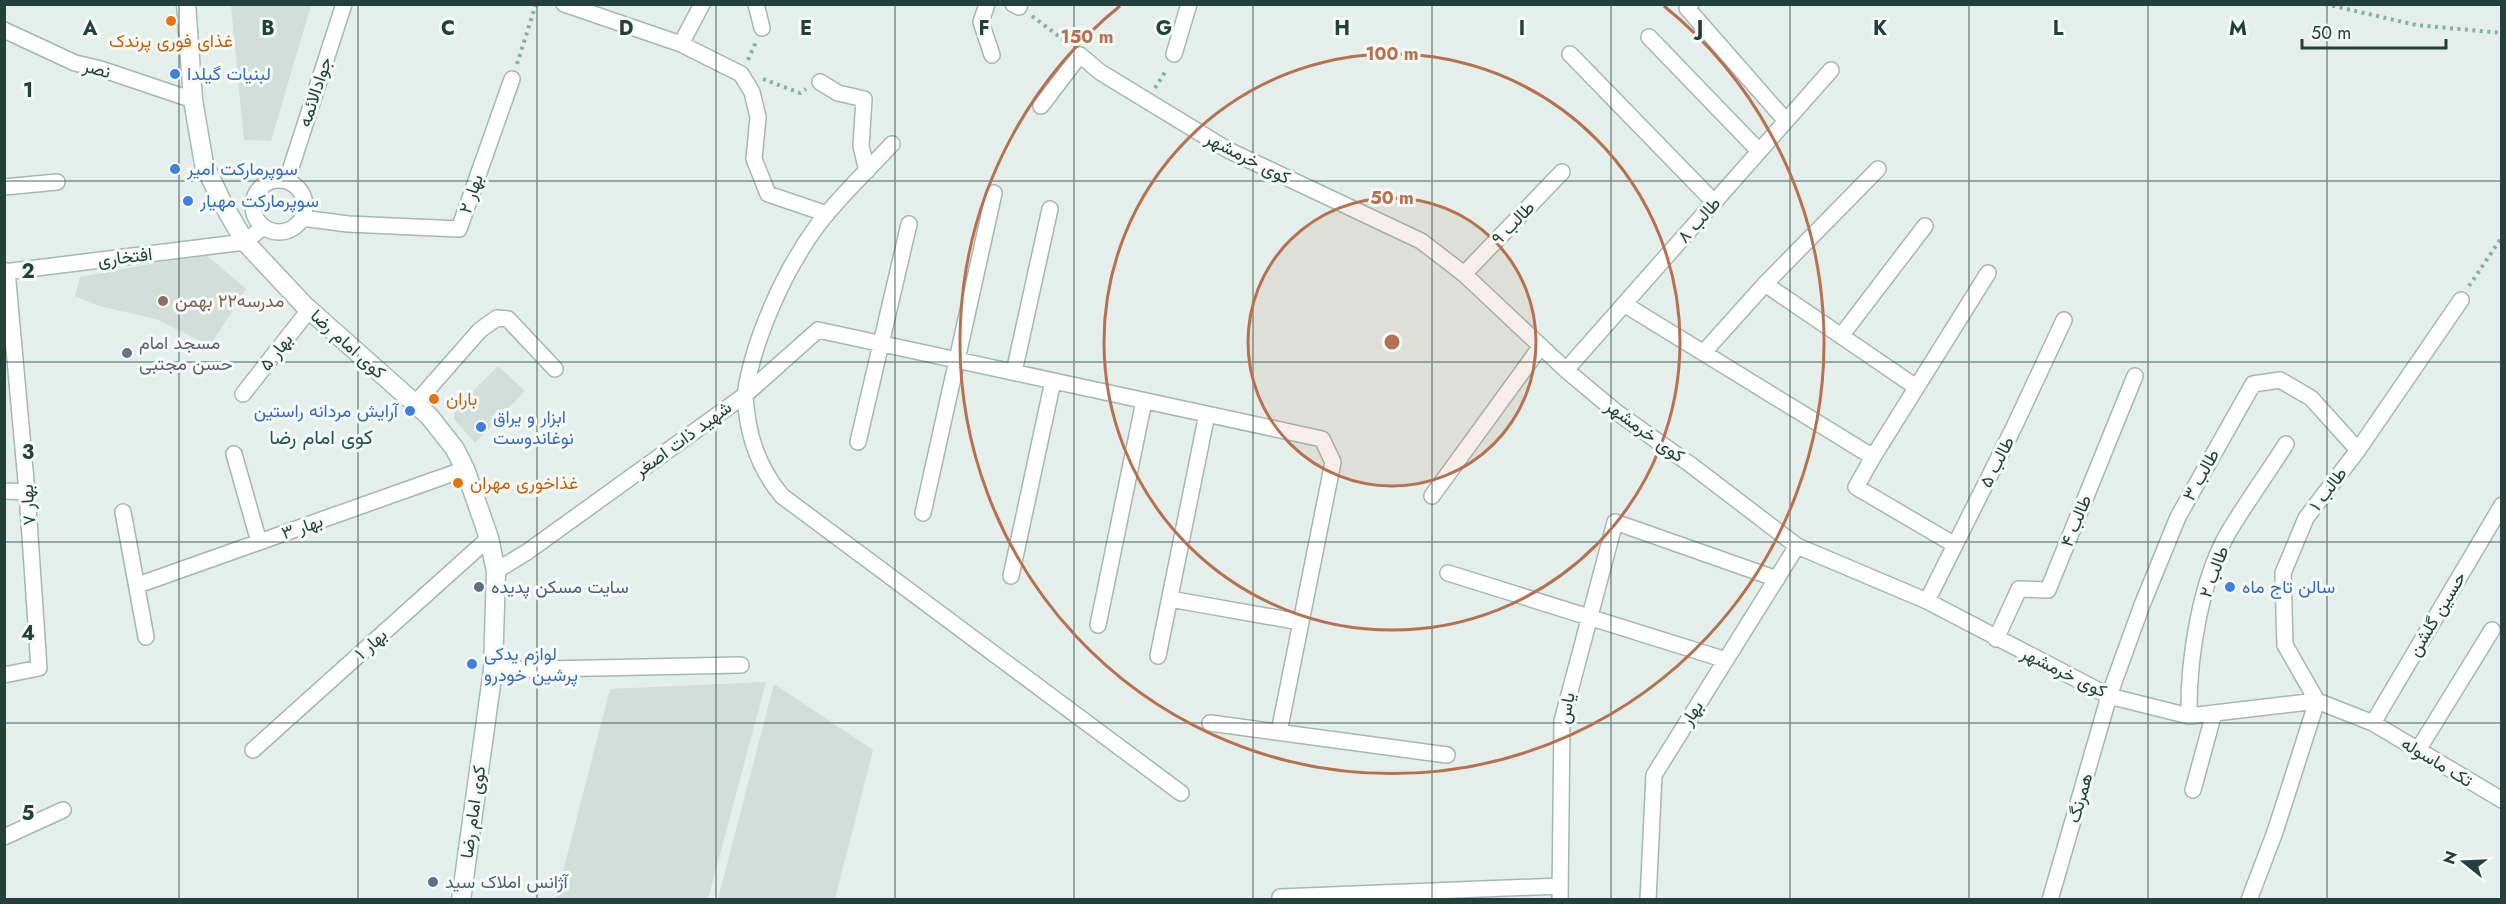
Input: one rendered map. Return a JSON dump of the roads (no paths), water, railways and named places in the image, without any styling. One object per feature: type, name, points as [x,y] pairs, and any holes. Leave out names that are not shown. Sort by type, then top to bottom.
[{"type":"main road","name":"کوی امام رضا","points":[[186,4],[193,100],[204,164],[223,204],[245,242],[309,310],[429,416],[455,449],[465,469],[489,538],[496,571],[493,670],[461,900]]},
{"type":"street","name":"جوادالائمه","points":[[287,180],[344,4]]},
{"type":"street","points":[[564,4],[681,44],[741,74],[752,92],[758,117],[754,159],[768,194],[827,214]]},
{"type":"street","points":[[681,44],[702,4]]},
{"type":"street","points":[[756,4],[762,28]]},
{"type":"street","points":[[987,4],[981,22],[992,55]]},
{"type":"street","points":[[1174,54],[1188,4]]},
{"type":"street","points":[[1691,4],[1687,8],[1786,121]]},
{"type":"street","name":"نصر","points":[[4,30],[75,63],[101,69],[193,100]]},
{"type":"street","points":[[1649,37],[1759,151]]},
{"type":"street","points":[[1570,54],[1714,202]]},
{"type":"street","name":"کوی خرمشهر","points":[[1041,106],[1080,55],[1100,72],[1228,150],[1421,241],[1464,274],[1566,370],[1615,411],[1691,465],[1797,546],[1927,601],[2109,696],[2189,716],[2317,701],[2373,723]]},
{"type":"street","name":"طالب ۸","points":[[1566,370],[1831,70]]},
{"type":"street","name":"بهار ۲","points":[[302,218],[348,224],[459,229],[512,79]]},
{"type":"street","points":[[820,82],[837,93],[864,99],[861,146],[867,171]]},
{"type":"street","name":"شهید ذات اصغر","points":[[496,571],[527,552],[745,394],[749,366],[770,314],[796,260],[827,214],[892,144]]},
{"type":"street","points":[[1704,352],[1765,285],[1878,169]]},
{"type":"street","name":"طالب ۹","points":[[1464,274],[1563,172]]},
{"type":"street","points":[[272,180],[287,180],[299,189],[305,203],[302,218],[292,228],[278,232],[264,227],[254,216],[253,201],[260,188],[272,180]]},
{"type":"street","points":[[4,187],[57,182]]},
{"type":"street","points":[[923,513],[994,193]]},
{"type":"street","points":[[1014,372],[1050,209]]},
{"type":"street","points":[[858,442],[909,224]]},
{"type":"street","points":[[1841,336],[1925,226]]},
{"type":"street","points":[[245,242],[264,227]]},
{"type":"street","name":"افتخاری","points":[[6,272],[245,242]]},
{"type":"street","name":"بهار ۷","points":[[4,675],[39,668],[27,492],[11,379],[6,272]]},
{"type":"street","points":[[1955,544],[1856,487],[1988,273]]},
{"type":"street","points":[[1765,285],[1916,387]]},
{"type":"street","name":"طالب ۱","points":[[2317,701],[2285,645],[2283,573],[2306,518],[2358,450],[2461,300]]},
{"type":"street","points":[[1624,304],[1873,457]]},
{"type":"street","name":"بهار ۵","points":[[243,394],[309,310]]},
{"type":"street","points":[[416,404],[480,330],[497,318],[508,319],[555,369]]},
{"type":"street","name":"طالب ۵","points":[[1927,601],[2014,427],[2064,320]]},
{"type":"street","points":[[1181,793],[782,496],[768,480],[752,441],[747,424],[745,394],[818,330],[1322,439],[1333,462],[1279,732]]},
{"type":"street","points":[[1432,496],[1540,346]]},
{"type":"street","name":"طالب ۴","points":[[1996,639],[2019,590],[2048,590],[2135,376]]},
{"type":"street","name":"طالب ۳","points":[[2109,696],[2178,517],[2253,384],[2280,380],[2311,398],[2358,450]]},
{"type":"street","points":[[1011,576],[1053,381]]},
{"type":"street","points":[[1098,625],[1144,401]]},
{"type":"street","points":[[1158,656],[1207,414]]},
{"type":"street","name":"طالب ۲","points":[[2189,716],[2189,686],[2196,632],[2218,555],[2228,534],[2286,444]]},
{"type":"street","points":[[234,454],[259,542]]},
{"type":"street","name":"بهار ۳","points":[[138,585],[465,469]]},
{"type":"street","points":[[4,491],[27,492]]},
{"type":"street","name":"حسین گلشن","points":[[2373,723],[2502,505]]},
{"type":"street","points":[[123,512],[146,637]]},
{"type":"street","name":"یاس","points":[[1560,893],[1562,721],[1615,522],[1777,579]]},
{"type":"street","name":"بهار ۱","points":[[253,750],[489,538]]},
{"type":"street","name":"بهار","points":[[1648,900],[1654,775],[1797,546]]},
{"type":"street","points":[[1448,573],[1726,660]]},
{"type":"street","points":[[1170,599],[1300,622]]},
{"type":"street","points":[[2418,750],[2492,630]]},
{"type":"street","points":[[493,670],[741,665]]},
{"type":"street","name":"همرنگ","points":[[2050,900],[2109,696]]},
{"type":"street","points":[[2249,900],[2275,832],[2317,701]]},
{"type":"street","points":[[2193,790],[2214,713]]},
{"type":"street","points":[[1210,723],[1447,755]]},
{"type":"street","name":"تک ماسوله","points":[[2373,723],[2502,800]]},
{"type":"street","points":[[4,837],[63,810]]},
{"type":"street","points":[[1280,897],[1560,893]]},
{"type":"place","name":"غذای فوری پرندک","points":[[171,21]]},
{"type":"place","name":"لبنیات گیلدا","points":[[175,74]]},
{"type":"place","name":"سوپرمارکت امیر","points":[[175,169]]},
{"type":"place","name":"سوپرمارکت مهیار","points":[[188,201]]},
{"type":"place","name":"مدرسه۲۲ بهمن","points":[[163,301]]},
{"type":"place","name":"مسجد امام حسن مجتبی","points":[[127,353]]},
{"type":"place","name":"باران","points":[[434,399]]},
{"type":"place","name":"آرایش مردانه راستین","points":[[410,411]]},
{"type":"place","name":"ابزار و یراق نوغاندوست","points":[[481,427]]},
{"type":"place","name":"غذاخوری مهران","points":[[458,483]]},
{"type":"place","name":"سایت مسکن پدیده","points":[[479,587]]},
{"type":"place","name":"سالن تاج ماه","points":[[2230,587]]},
{"type":"place","name":"لوازم یدکی پرشین خودرو","points":[[472,664]]},
{"type":"place","name":"آژانس املاک سید","points":[[433,882]]},
{"type":"district","name":"کوی امام رضا","points":[[321,437]]}]
